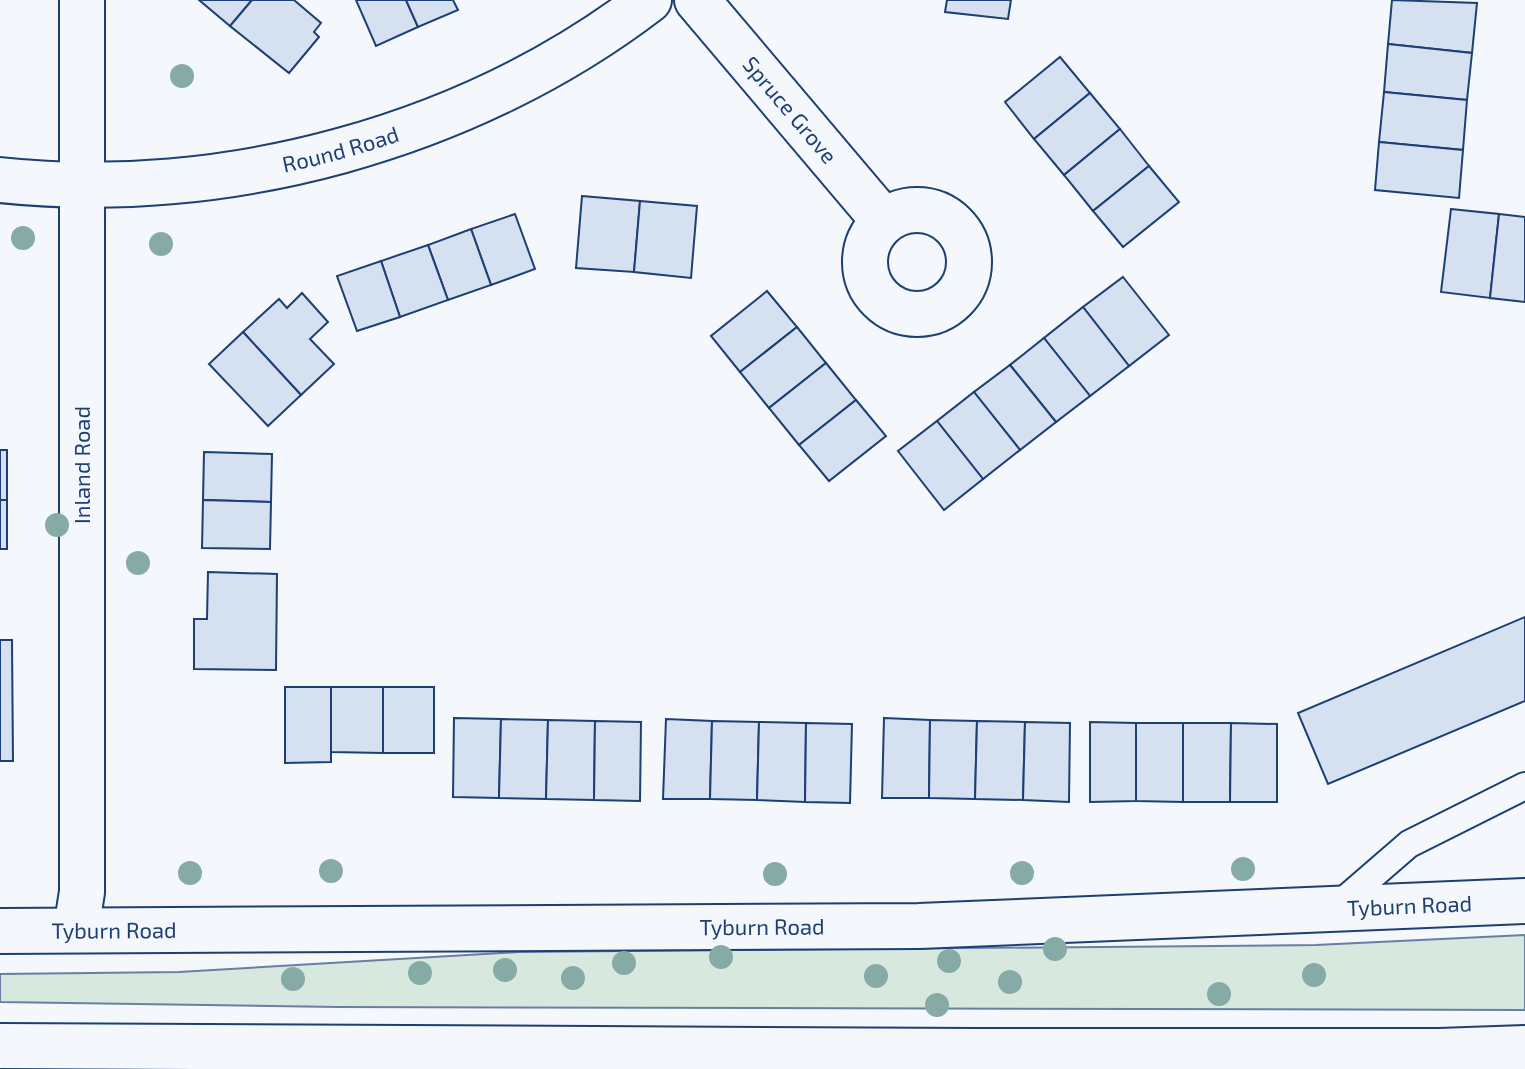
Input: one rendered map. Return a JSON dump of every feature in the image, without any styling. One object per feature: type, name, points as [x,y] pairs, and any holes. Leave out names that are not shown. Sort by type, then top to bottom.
[{"type":"main road","name":"Inland Road","points":[[76,930],[82,892],[82,0]]},
{"type":"main road","name":"Round Road","points":[[0,180],[82,184],[219,175],[309,158],[383,137],[441,116],[524,78],[649,0]]},
{"type":"main road","name":"Spruce Grove","points":[[697,0],[884,221]]},
{"type":"main road","name":"Tyburn Road","points":[[0,931],[919,926],[1525,901]]},
{"type":"main road","points":[[0,1046],[616,1060],[1439,1060],[1525,1048]]},
{"type":"lane","points":[[1332,911],[1409,844],[1525,786]]},
{"type":"shaded area","points":[[1525,935],[1525,1010],[337,1007],[0,1002],[0,974],[179,972],[519,952],[1316,945]]},
{"type":"building","points":[[199,0],[252,0],[230,26]]},
{"type":"building","points":[[252,0],[294,0],[321,23],[314,32],[319,37],[289,73],[230,26]]},
{"type":"building","points":[[356,0],[406,0],[418,27],[376,46]]},
{"type":"building","points":[[406,0],[453,0],[458,10],[418,27]]},
{"type":"building","points":[[947,0],[1011,0],[1008,19],[945,12]]},
{"type":"building","points":[[1392,0],[1477,3],[1472,53],[1388,44]]},
{"type":"building","points":[[1388,44],[1472,53],[1467,100],[1384,92]]},
{"type":"building","points":[[1060,57],[1090,93],[1034,139],[1005,102]]},
{"type":"building","points":[[1384,92],[1467,100],[1463,150],[1379,142]]},
{"type":"building","points":[[1090,93],[1120,129],[1064,175],[1034,139]]},
{"type":"building","points":[[1120,129],[1149,166],[1093,211],[1064,175]]},
{"type":"building","points":[[1379,142],[1463,150],[1459,198],[1375,190]]},
{"type":"building","points":[[1149,166],[1179,202],[1123,247],[1093,211]]},
{"type":"building","points":[[582,196],[640,201],[634,272],[576,268]]},
{"type":"building","points":[[640,201],[697,206],[691,278],[634,272]]},
{"type":"building","points":[[1451,209],[1499,214],[1490,298],[1441,292]]},
{"type":"building","points":[[515,214],[535,269],[491,285],[471,229]]},
{"type":"building","points":[[1499,214],[1525,217],[1525,302],[1490,298]]},
{"type":"building","points":[[471,229],[491,285],[448,300],[428,245]]},
{"type":"building","points":[[428,245],[448,300],[400,317],[381,261]]},
{"type":"building","points":[[381,261],[400,317],[357,331],[337,276]]},
{"type":"building","points":[[1123,277],[1169,335],[1129,366],[1083,307]]},
{"type":"building","points":[[767,291],[797,327],[740,372],[711,336]]},
{"type":"building","points":[[302,293],[328,322],[310,339],[334,364],[301,395],[243,332],[279,299],[287,308]]},
{"type":"building","points":[[1083,307],[1129,366],[1090,396],[1044,338]]},
{"type":"building","points":[[797,327],[826,363],[769,408],[740,372]]},
{"type":"building","points":[[243,332],[301,395],[268,426],[209,364]]},
{"type":"building","points":[[1044,338],[1090,396],[1056,422],[1010,365]]},
{"type":"building","points":[[826,363],[856,400],[799,445],[769,408]]},
{"type":"building","points":[[1010,365],[1056,422],[1020,450],[974,392]]},
{"type":"building","points":[[974,392],[1020,450],[983,479],[937,421]]},
{"type":"building","points":[[856,400],[886,436],[829,481],[799,445]]},
{"type":"building","points":[[937,421],[983,479],[944,510],[898,451]]},
{"type":"building","points":[[0,450],[7,450],[7,500],[0,500]]},
{"type":"building","points":[[204,452],[272,454],[271,502],[203,500]]},
{"type":"building","points":[[0,500],[7,500],[7,549],[0,549]]},
{"type":"building","points":[[203,500],[271,502],[270,549],[202,548]]},
{"type":"building","points":[[208,572],[277,574],[276,670],[194,669],[194,619],[207,619]]},
{"type":"building","points":[[1525,617],[1525,701],[1328,784],[1298,713]]},
{"type":"building","points":[[0,640],[12,640],[13,761],[0,761]]},
{"type":"building","points":[[285,687],[331,687],[331,762],[285,763]]},
{"type":"building","points":[[331,687],[383,687],[383,753],[331,752]]},
{"type":"building","points":[[383,687],[434,687],[434,753],[383,753]]},
{"type":"building","points":[[454,718],[501,719],[499,798],[453,797]]},
{"type":"building","points":[[884,718],[930,720],[929,798],[882,798]]},
{"type":"building","points":[[501,719],[548,720],[546,799],[499,798]]},
{"type":"building","points":[[666,719],[712,721],[710,799],[663,799]]},
{"type":"building","points":[[548,720],[595,721],[594,800],[546,799]]},
{"type":"building","points":[[930,720],[977,721],[975,799],[929,798]]},
{"type":"building","points":[[595,721],[641,722],[640,801],[594,800]]},
{"type":"building","points":[[712,721],[759,722],[757,800],[710,799]]},
{"type":"building","points":[[977,721],[1025,722],[1023,800],[975,799]]},
{"type":"building","points":[[759,722],[806,723],[805,802],[757,800]]},
{"type":"building","points":[[1025,722],[1070,723],[1069,802],[1023,800]]},
{"type":"building","points":[[1090,722],[1136,723],[1136,801],[1090,802]]},
{"type":"building","points":[[806,723],[852,724],[850,803],[805,802]]},
{"type":"building","points":[[1136,723],[1183,723],[1183,802],[1136,801]]},
{"type":"building","points":[[1183,723],[1231,723],[1230,802],[1183,802]]},
{"type":"building","points":[[1231,723],[1277,724],[1277,802],[1230,802]]}]
